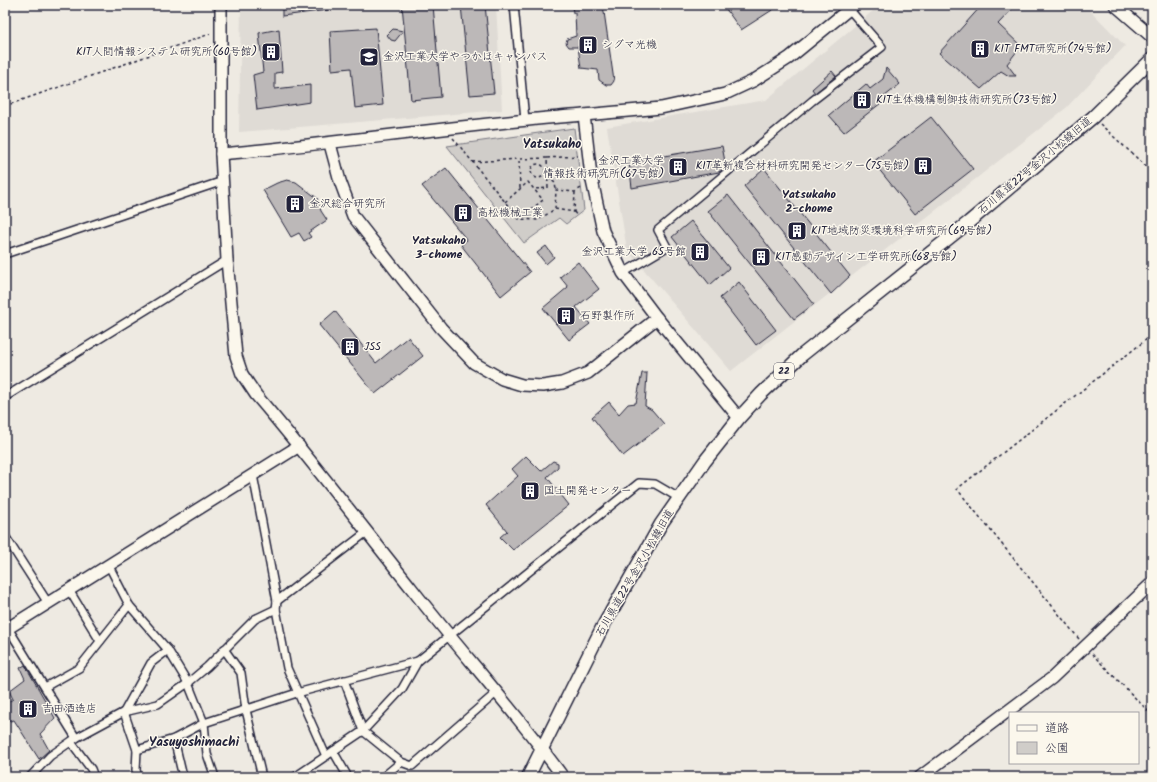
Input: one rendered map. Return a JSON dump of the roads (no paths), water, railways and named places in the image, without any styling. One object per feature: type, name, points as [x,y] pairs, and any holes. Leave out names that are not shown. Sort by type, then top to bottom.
[{"type":"main road","name":"石川県道22号金沢小松線旧道","points":[[528,777],[602,628],[661,524],[739,418],[761,394],[802,355],[963,227],[1093,118],[1152,59]]},
{"type":"street","points":[[221,5],[221,154],[227,260],[236,356],[242,374],[256,395],[368,531],[412,589],[542,748],[563,777]]},
{"type":"street","points":[[514,5],[525,120]]},
{"type":"street","points":[[1115,5],[1152,37]]},
{"type":"street","points":[[221,154],[330,144],[525,120],[661,108],[725,94],[753,81],[789,58],[851,7],[882,47],[812,101],[658,230],[667,247],[623,273]]},
{"type":"street","points":[[584,115],[591,176],[603,231],[623,273],[657,318],[739,418]]},
{"type":"street","points":[[330,144],[340,181],[353,216],[441,328],[474,363],[502,379],[522,385],[543,386],[562,383],[588,373],[657,318]]},
{"type":"street","points":[[5,254],[223,181]]},
{"type":"street","points":[[5,397],[227,260]]},
{"type":"street","points":[[94,777],[45,687],[7,629],[299,446]]},
{"type":"street","points":[[253,475],[277,601],[276,609],[287,668],[326,756]]},
{"type":"street","points":[[137,750],[174,739],[204,723],[297,693],[418,661],[451,636],[639,483],[655,484],[679,498]]},
{"type":"street","points":[[277,601],[368,531]]},
{"type":"street","points":[[5,536],[48,603]]},
{"type":"street","points":[[109,566],[129,605],[168,650],[188,683],[204,723],[207,754],[215,777]]},
{"type":"street","points":[[920,777],[1052,678],[1152,583]]},
{"type":"street","points":[[69,590],[100,641]]},
{"type":"street","points":[[45,687],[79,668],[129,605]]},
{"type":"street","points":[[30,777],[50,756],[74,740],[124,712],[158,704],[188,683],[255,619],[276,609]]},
{"type":"street","points":[[224,648],[241,673],[246,710],[262,777]]},
{"type":"street","points":[[138,777],[136,770],[137,750],[124,712],[151,663],[168,650]]},
{"type":"street","points":[[295,777],[363,731],[402,689],[418,661]]},
{"type":"street","points":[[344,680],[363,731],[401,762],[412,766],[496,693]]},
{"type":"street","points":[[174,739],[184,777]]},
{"type":"street","points":[[333,751],[348,777]]},
{"type":"street","points":[[383,777],[401,762]]},
{"type":"place","name":"シグマ光機","points":[[588,45]]},
{"type":"place","name":"KIT FMT研究所(74号館)","points":[[980,49]]},
{"type":"place","name":"KIT人間情報システム研究所(60号館)","points":[[271,52]]},
{"type":"place","name":"金沢工業大学やつかほキャンパス","points":[[369,57]]},
{"type":"place","name":"KIT生体機構制御技術研究所(73号館)","points":[[862,100]]},
{"type":"place","name":"KIT革新複合材料研究開発センター(75号館)","points":[[923,166]]},
{"type":"place","name":"金沢工業大学 情報技術研究所(67号館)","points":[[678,167]]},
{"type":"place","name":"金沢総合研究所","points":[[295,204]]},
{"type":"place","name":"高松機械工業","points":[[463,213]]},
{"type":"place","name":"KIT地域防災環境科学研究所(69号館)","points":[[797,231]]},
{"type":"place","name":"金沢工業大学 65号館","points":[[700,252]]},
{"type":"place","name":"KIT感動デザイン工学研究所(68号館)","points":[[761,257]]},
{"type":"place","name":"石野製作所","points":[[566,316]]},
{"type":"place","name":"JSS","points":[[350,347]]},
{"type":"place","name":"国土開発センター","points":[[530,491]]},
{"type":"place","name":"吉田酒造店","points":[[28,709]]},
{"type":"district","name":"Yatsukaho","points":[[552,144]]},
{"type":"district","name":"Yatsukaho 2-chome","points":[[809,201]]},
{"type":"district","name":"Yatsukaho 3-chome","points":[[439,247]]},
{"type":"district","name":"Yasuyoshimachi","points":[[194,742]]}]
